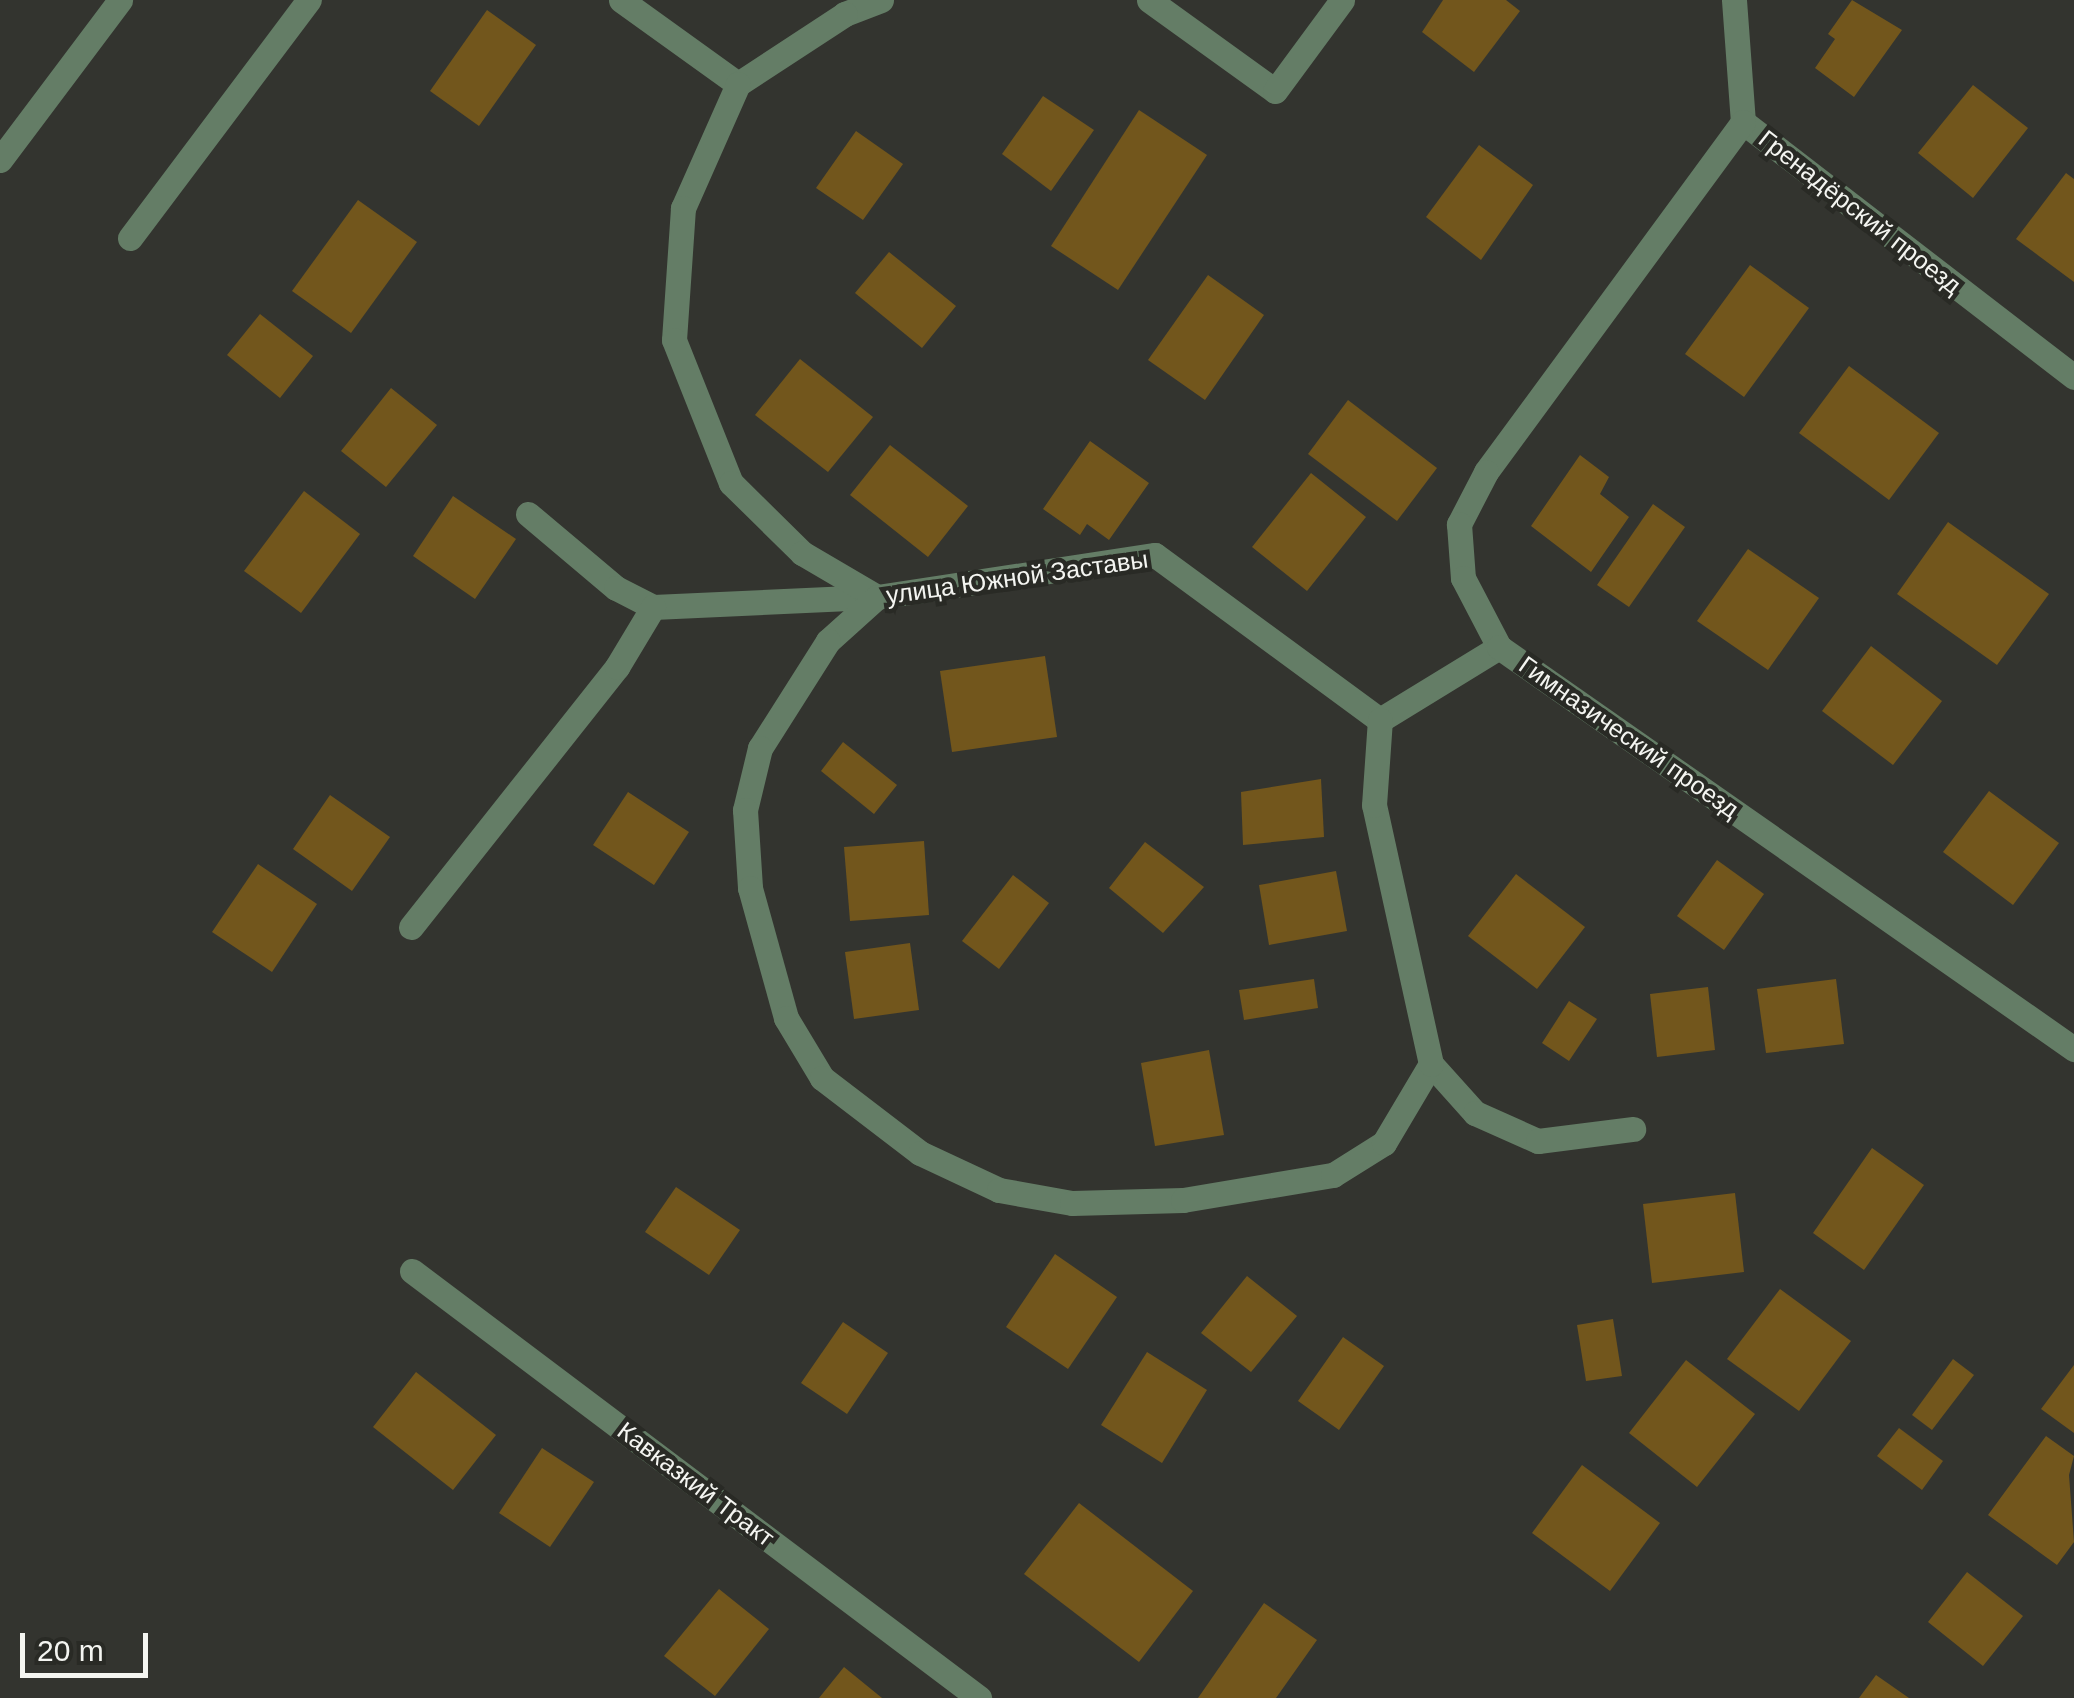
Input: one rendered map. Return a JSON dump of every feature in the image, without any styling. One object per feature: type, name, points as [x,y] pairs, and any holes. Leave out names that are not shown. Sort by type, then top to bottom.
[{"type":"street","points":[[0,160],[120,0]]},
{"type":"street","points":[[130,238],[309,0]]},
{"type":"street","points":[[621,0],[738,84],[845,14],[881,0]]},
{"type":"street","points":[[1150,0],[1274,91],[1342,0]]},
{"type":"street","name":"Гренадёрский проезд","points":[[1734,0],[1743,122],[2074,377]]},
{"type":"street","name":"улица Южной Заставы","points":[[738,84],[683,208],[674,340],[731,483],[802,553],[877,598],[1154,555],[1380,720]]},
{"type":"street","name":"Гимназический проезд","points":[[1743,122],[1486,472],[1458,524],[1463,578],[1499,647],[2074,1049]]},
{"type":"street","points":[[528,514],[616,588],[654,608],[877,598]]},
{"type":"street","points":[[877,598],[828,641],[790,694],[760,748],[745,810],[750,888],[786,1018],[822,1078],[920,1154],[999,1190],[1072,1203],[1128,1202],[1183,1200],[1334,1175],[1384,1143],[1430,1064]]},
{"type":"street","points":[[411,927],[617,666],[654,608]]},
{"type":"street","points":[[1499,647],[1380,720],[1374,806],[1430,1064],[1475,1112],[1538,1141],[1633,1129]]},
{"type":"street","name":"Кавказкий Тракт","points":[[412,1270],[979,1698]]},
{"type":"building","points":[[1443,0],[1506,0],[1520,11],[1474,72],[1422,32]]},
{"type":"building","points":[[1852,0],[1902,30],[1854,97],[1815,68],[1835,39],[1828,34]]},
{"type":"building","points":[[487,10],[536,45],[479,126],[430,91]]},
{"type":"building","points":[[1973,85],[2028,128],[1973,198],[1918,153]]},
{"type":"building","points":[[1043,96],[1094,130],[1051,191],[1002,154]]},
{"type":"building","points":[[1139,110],[1207,155],[1118,290],[1051,246]]},
{"type":"building","points":[[856,131],[903,164],[863,220],[816,188]]},
{"type":"building","points":[[1479,145],[1533,185],[1481,260],[1426,217]]},
{"type":"building","points":[[2066,173],[2074,179],[2074,282],[2016,239]]},
{"type":"building","points":[[358,200],[417,242],[351,333],[292,291]]},
{"type":"building","points":[[889,252],[956,306],[922,348],[855,293]]},
{"type":"building","points":[[1750,265],[1809,308],[1744,397],[1685,354]]},
{"type":"building","points":[[1208,275],[1264,315],[1205,400],[1148,360]]},
{"type":"building","points":[[260,314],[313,356],[280,398],[227,355]]},
{"type":"building","points":[[800,359],[873,417],[828,472],[755,415]]},
{"type":"building","points":[[1849,366],[1939,433],[1889,500],[1799,433]]},
{"type":"building","points":[[391,388],[437,425],[386,487],[341,451]]},
{"type":"building","points":[[1348,400],[1437,468],[1397,521],[1308,454]]},
{"type":"building","points":[[1090,441],[1149,483],[1109,540],[1087,524],[1080,535],[1043,509]]},
{"type":"building","points":[[890,445],[968,506],[928,557],[850,495]]},
{"type":"building","points":[[1580,455],[1609,477],[1600,494],[1629,517],[1591,572],[1531,526]]},
{"type":"building","points":[[1311,473],[1366,517],[1307,591],[1252,547]]},
{"type":"building","points":[[304,491],[360,534],[301,613],[244,571]]},
{"type":"building","points":[[453,496],[516,539],[475,599],[413,556]]},
{"type":"building","points":[[1653,504],[1685,527],[1629,607],[1597,585]]},
{"type":"building","points":[[1948,522],[2049,594],[1997,665],[1897,594]]},
{"type":"building","points":[[1748,549],[1819,598],[1768,670],[1697,621]]},
{"type":"building","points":[[1871,646],[1942,701],[1893,765],[1822,711]]},
{"type":"building","points":[[1045,656],[1057,737],[952,752],[940,671]]},
{"type":"building","points":[[843,742],[897,785],[874,814],[821,771]]},
{"type":"building","points":[[1321,779],[1324,837],[1243,845],[1241,792]]},
{"type":"building","points":[[1989,791],[2059,843],[2013,905],[1943,852]]},
{"type":"building","points":[[628,792],[689,832],[654,885],[593,845]]},
{"type":"building","points":[[330,795],[390,837],[352,891],[293,849]]},
{"type":"building","points":[[924,841],[929,915],[850,921],[844,847]]},
{"type":"building","points":[[1145,842],[1204,887],[1163,933],[1109,888]]},
{"type":"building","points":[[1717,860],[1764,894],[1724,950],[1677,916]]},
{"type":"building","points":[[258,864],[317,904],[272,972],[212,932]]},
{"type":"building","points":[[1336,871],[1347,931],[1269,945],[1259,885]]},
{"type":"building","points":[[1516,874],[1585,927],[1537,989],[1468,936]]},
{"type":"building","points":[[1013,875],[1049,903],[999,969],[962,941]]},
{"type":"building","points":[[910,943],[919,1010],[854,1019],[845,952]]},
{"type":"building","points":[[1314,979],[1318,1008],[1244,1020],[1239,990]]},
{"type":"building","points":[[1836,979],[1844,1044],[1766,1053],[1757,989]]},
{"type":"building","points":[[1708,987],[1715,1050],[1657,1057],[1650,994]]},
{"type":"building","points":[[1569,1001],[1597,1019],[1569,1061],[1542,1043]]},
{"type":"building","points":[[1209,1050],[1224,1135],[1155,1146],[1141,1063]]},
{"type":"building","points":[[1872,1148],[1924,1185],[1864,1270],[1813,1233]]},
{"type":"building","points":[[676,1187],[740,1230],[709,1275],[645,1232]]},
{"type":"building","points":[[1735,1193],[1744,1272],[1652,1283],[1643,1204]]},
{"type":"building","points":[[1055,1254],[1117,1297],[1068,1369],[1006,1327]]},
{"type":"building","points":[[1247,1276],[1297,1316],[1251,1372],[1201,1333]]},
{"type":"building","points":[[1780,1289],[1851,1341],[1799,1411],[1727,1359]]},
{"type":"building","points":[[1613,1319],[1622,1376],[1586,1381],[1577,1325]]},
{"type":"building","points":[[843,1322],[888,1353],[847,1414],[801,1383]]},
{"type":"building","points":[[1343,1337],[1384,1366],[1339,1430],[1298,1401]]},
{"type":"building","points":[[1147,1352],[1207,1390],[1162,1463],[1101,1425]]},
{"type":"building","points":[[1953,1359],[1974,1375],[1932,1430],[1912,1415]]},
{"type":"building","points":[[1686,1360],[1755,1414],[1697,1487],[1629,1433]]},
{"type":"building","points":[[2074,1365],[2074,1433],[2041,1409]]},
{"type":"building","points":[[416,1372],[496,1435],[453,1490],[373,1427]]},
{"type":"building","points":[[1899,1428],[1943,1461],[1922,1490],[1877,1456]]},
{"type":"building","points":[[2046,1436],[2074,1456],[2069,1475],[2074,1542],[2057,1565],[1988,1515]]},
{"type":"building","points":[[542,1448],[594,1482],[550,1547],[499,1513]]},
{"type":"building","points":[[1582,1465],[1660,1523],[1610,1591],[1532,1533]]},
{"type":"building","points":[[1079,1503],[1193,1591],[1139,1662],[1024,1574]]},
{"type":"building","points":[[1967,1572],[2023,1616],[1983,1666],[1928,1622]]},
{"type":"building","points":[[719,1589],[769,1629],[715,1696],[664,1656]]},
{"type":"building","points":[[1264,1603],[1317,1640],[1276,1698],[1198,1698]]},
{"type":"building","points":[[844,1667],[882,1698],[819,1698]]},
{"type":"building","points":[[1876,1675],[1909,1698],[1859,1698]]}]
